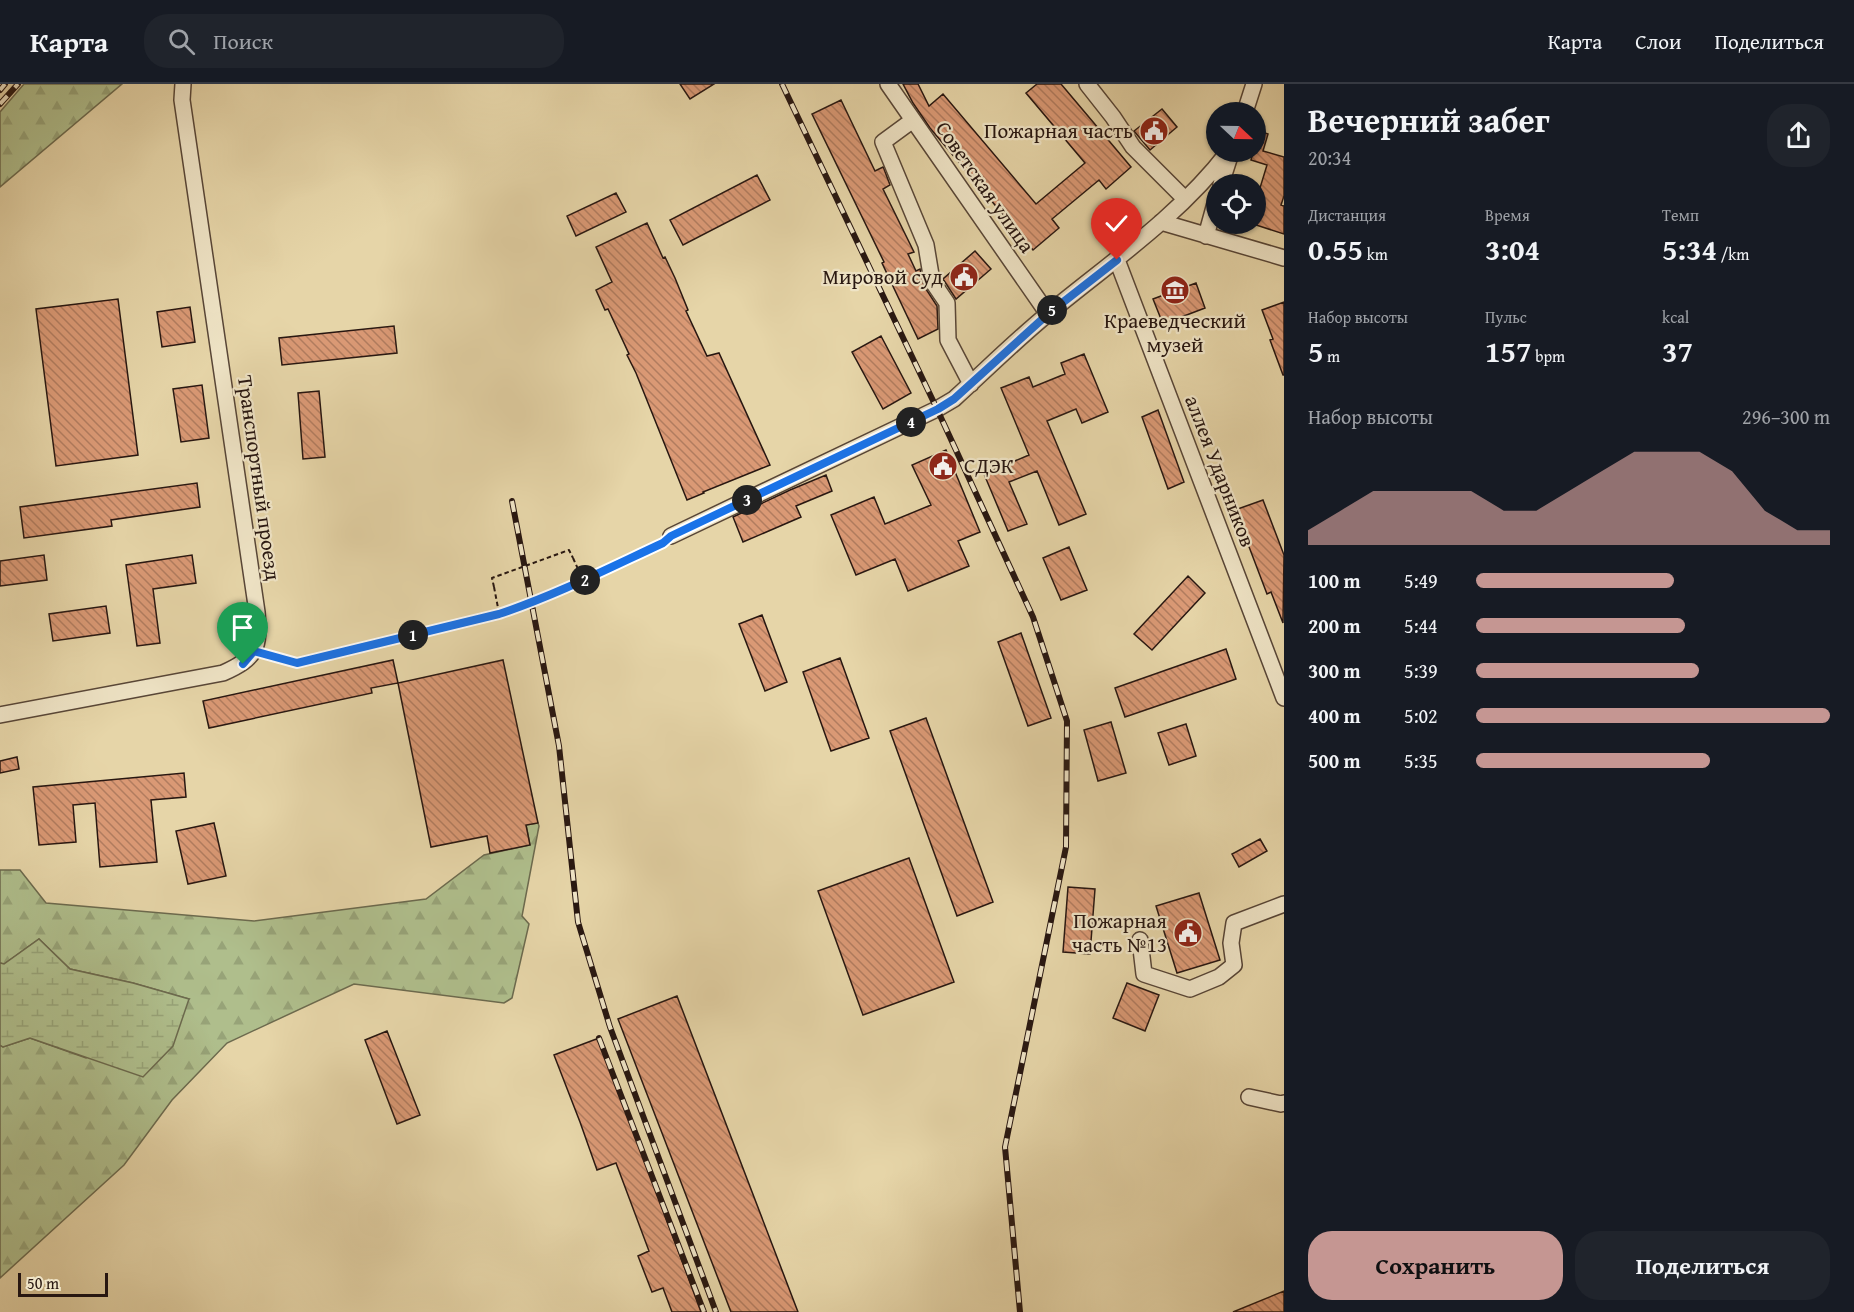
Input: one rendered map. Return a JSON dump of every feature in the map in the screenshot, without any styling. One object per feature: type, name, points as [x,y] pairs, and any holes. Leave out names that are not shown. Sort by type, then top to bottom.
[{"type":"street","name":"Транспортный проезд","points":[[183,84],[182,100],[257,612],[259,633],[254,651]]},
{"type":"street","name":"Советская улица","points":[[888,84],[1048,314]]},
{"type":"street","points":[[1248,102],[1254,84]]},
{"type":"street","points":[[1089,85],[1133,147],[1185,199]]},
{"type":"street","points":[[913,120],[884,142],[926,245],[932,280],[947,303],[948,340],[971,384]]},
{"type":"street","points":[[671,536],[938,409],[954,399],[1048,314],[1161,222],[1209,177],[1221,162]]},
{"type":"street","points":[[1161,222],[1284,258]]},
{"type":"street","name":"аллея Ударников","points":[[1117,260],[1277,660],[1284,698]]},
{"type":"street","points":[[0,715],[223,673],[243,664],[254,651]]},
{"type":"street","points":[[1140,940],[1144,974],[1190,989],[1220,977],[1234,965],[1231,943],[1234,922],[1284,904]]},
{"type":"street","points":[[1249,1096],[1284,1103]]},
{"type":"path","points":[[254,651],[297,663],[499,614],[532,603],[583,580],[663,543],[671,536]]},
{"type":"path","points":[[499,614],[492,578],[569,550],[583,580]]},
{"type":"green space","points":[[24,84],[122,84],[0,187],[0,112]]},
{"type":"green space","points":[[538,823],[522,916],[529,924],[512,998],[504,1003],[354,984],[227,1043],[172,1100],[124,1165],[0,1278],[0,1045],[3,1047],[30,1038],[86,1058],[189,999],[133,983],[70,969],[39,939],[4,964],[0,963],[0,870],[20,870],[46,903],[254,921],[426,899],[484,855],[530,845],[526,825]]},
{"type":"green space","points":[[39,939],[70,969],[133,983],[189,999],[173,1046],[143,1077],[30,1038],[3,1047],[0,1045],[0,963],[4,964]]},
{"type":"building","points":[[680,84],[714,84],[690,99]]},
{"type":"building","points":[[903,84],[918,84],[929,106],[943,94],[1036,204],[1085,163],[1026,93],[1037,84],[1061,84],[1131,167],[1106,189],[1099,180],[1052,219],[1059,228],[1033,250],[930,128]]},
{"type":"building","points":[[841,100],[875,171],[883,167],[884,169],[890,185],[883,189],[914,252],[908,254],[916,271],[920,269],[924,286],[937,306],[938,329],[918,339],[882,263],[884,262],[812,114]]},
{"type":"building","name":"Пожарная часть","points":[[1162,109],[1177,127],[1150,150],[1134,131]]},
{"type":"building","points":[[1266,152],[1284,157],[1284,196],[1281,205],[1284,206],[1284,234],[1266,228],[1264,174],[1267,165],[1257,162],[1266,162]]},
{"type":"building","points":[[757,175],[770,200],[683,245],[670,220]]},
{"type":"building","points":[[616,193],[626,212],[576,236],[567,216]]},
{"type":"building","points":[[647,223],[675,278],[688,310],[686,311],[707,356],[719,353],[770,465],[687,500],[627,355],[629,354],[608,309],[605,310],[596,290],[612,282],[596,247]]},
{"type":"building","name":"Мировой суд","points":[[975,251],[991,269],[956,299],[943,279]]},
{"type":"building","points":[[1196,283],[1205,308],[1163,324],[1153,299]]},
{"type":"building","points":[[118,299],[138,455],[56,466],[36,309]]},
{"type":"building","points":[[1284,302],[1284,375],[1283,375],[1262,310]]},
{"type":"building","points":[[190,307],[195,342],[162,347],[157,312]]},
{"type":"building","points":[[394,326],[397,353],[282,365],[279,338]]},
{"type":"building","points":[[881,336],[911,393],[883,409],[852,352]]},
{"type":"building","points":[[1084,354],[1108,412],[1082,423],[1076,409],[1047,421],[1086,514],[1059,525],[1037,471],[1009,482],[1027,524],[1008,531],[984,474],[1029,455],[1001,388],[1029,377],[1033,387],[1065,374],[1061,363]]},
{"type":"building","points":[[202,385],[209,438],[181,442],[173,389]]},
{"type":"building","points":[[319,391],[325,457],[303,459],[298,393]]},
{"type":"building","points":[[1158,410],[1184,482],[1168,489],[1142,417]]},
{"type":"building","points":[[946,450],[980,532],[958,541],[969,566],[908,591],[895,559],[856,575],[831,515],[874,497],[885,524],[931,505],[912,465]]},
{"type":"building","points":[[826,475],[832,491],[796,506],[801,517],[743,542],[733,517]]},
{"type":"building","points":[[197,483],[200,507],[111,520],[112,526],[24,538],[20,507]]},
{"type":"building","points":[[1263,500],[1284,555],[1283,623],[1271,592],[1267,594],[1235,510]]},
{"type":"building","points":[[1069,547],[1087,590],[1061,600],[1043,558]]},
{"type":"building","points":[[44,555],[47,580],[0,586],[0,561]]},
{"type":"building","points":[[192,555],[196,583],[153,589],[160,643],[137,646],[126,565]]},
{"type":"building","points":[[1188,576],[1205,593],[1152,650],[1134,634]]},
{"type":"building","points":[[106,606],[110,633],[53,641],[49,614]]},
{"type":"building","points":[[762,615],[787,682],[765,691],[739,624]]},
{"type":"building","points":[[1021,633],[1051,718],[1028,726],[998,642]]},
{"type":"building","points":[[1226,649],[1236,679],[1125,717],[1115,688]]},
{"type":"building","points":[[840,658],[869,738],[831,751],[803,672]]},
{"type":"building","points":[[393,660],[398,683],[371,688],[372,693],[209,728],[203,701]]},
{"type":"building","points":[[503,660],[538,823],[526,825],[530,845],[490,853],[487,836],[431,847],[398,683]]},
{"type":"building","points":[[926,718],[993,902],[957,916],[890,731]]},
{"type":"building","points":[[1111,722],[1126,773],[1098,781],[1084,730]]},
{"type":"building","points":[[1186,724],[1196,756],[1169,765],[1158,733]]},
{"type":"building","points":[[17,757],[19,769],[0,773],[0,761]]},
{"type":"building","points":[[184,773],[186,797],[151,800],[157,862],[100,867],[95,803],[73,805],[76,842],[39,845],[33,787]]},
{"type":"building","points":[[214,823],[226,876],[188,884],[176,831]]},
{"type":"building","points":[[1260,839],[1267,851],[1239,867],[1232,854]]},
{"type":"building","points":[[909,858],[954,982],[863,1015],[818,891]]},
{"type":"building","points":[[1068,887],[1095,889],[1090,954],[1063,952]]},
{"type":"building","name":"Пожарная часть №13","points":[[1199,893],[1220,960],[1177,973],[1156,906]]},
{"type":"building","points":[[1127,983],[1159,995],[1145,1031],[1113,1018]]},
{"type":"building","points":[[677,996],[798,1312],[731,1312],[618,1019]]},
{"type":"building","points":[[387,1031],[420,1115],[397,1124],[365,1040]]},
{"type":"building","points":[[599,1038],[701,1312],[672,1312],[663,1288],[652,1292],[638,1256],[649,1251],[616,1163],[597,1170],[554,1055]]},
{"type":"building","points":[[1284,1291],[1284,1312],[1233,1312]]},
{"type":"railway","points":[[0,90],[5,84]]},
{"type":"railway","points":[[0,104],[18,84]]},
{"type":"railway","points":[[782,84],[1033,617],[1067,721],[1066,847],[1005,1147],[1020,1312]]},
{"type":"railway","points":[[512,501],[559,746],[578,922],[610,1027],[716,1312]]},
{"type":"railway","points":[[599,1038],[704,1312]]},
{"type":"place","name":"Пожарная часть","points":[[1154,131]]},
{"type":"place","name":"Мировой суд","points":[[964,277]]},
{"type":"place","name":"Краеведческий музей","points":[[1175,290]]},
{"type":"place","name":"СДЭК","points":[[943,466]]},
{"type":"place","name":"Пожарная часть №13","points":[[1188,933]]},
{"type":"route","points":[[243,664],[254,651],[297,663],[499,614],[532,603],[583,580],[938,409],[954,399],[1048,314],[1117,260]]}]
